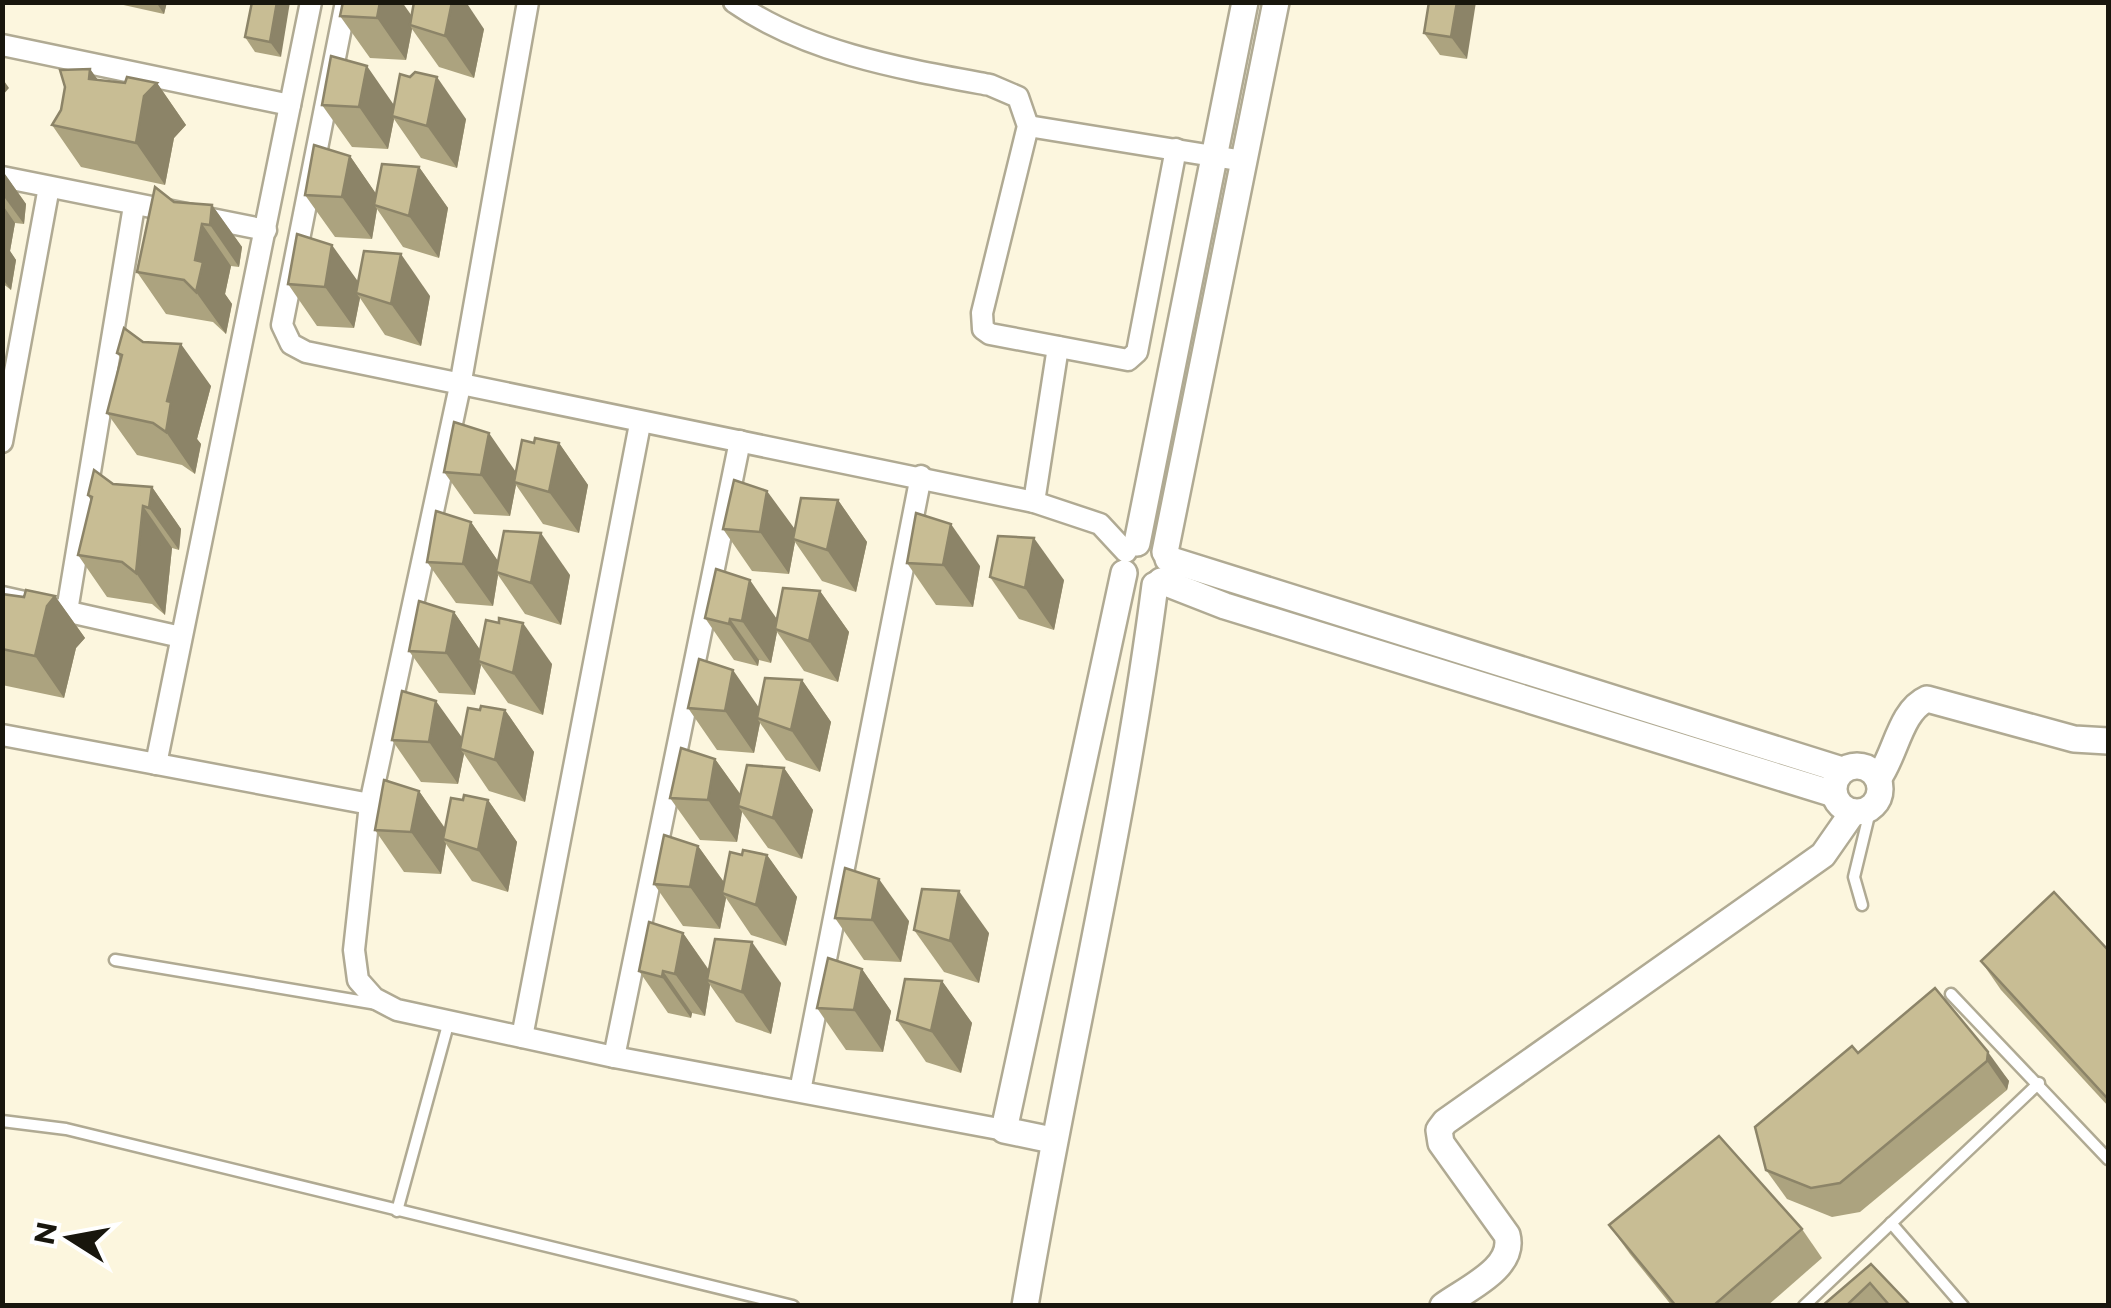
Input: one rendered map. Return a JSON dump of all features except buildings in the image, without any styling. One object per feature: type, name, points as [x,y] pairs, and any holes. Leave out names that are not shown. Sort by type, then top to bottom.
[{"type":"street","points":[[156,764],[311,2]]},
{"type":"street","points":[[346,2],[282,325],[291,344],[306,352],[460,386],[921,476],[1034,502],[1100,524],[1129,556],[1140,587],[1162,569]]},
{"type":"street","points":[[528,2],[460,386],[370,804],[354,950],[358,980],[374,998],[393,1008],[449,1021],[614,1057],[1052,1140]]},
{"type":"street","points":[[734,2],[762,22],[803,40],[990,85],[1018,98],[1028,126],[982,314],[984,328],[1003,338],[1128,360],[1136,352],[1176,149]]},
{"type":"street","points":[[1004,1130],[1245,2]]},
{"type":"street","points":[[1025,1306],[1052,1140],[1276,2]]},
{"type":"street","points":[[2,45],[290,105]]},
{"type":"street","points":[[1028,126],[1244,161]]},
{"type":"street","points":[[2,177],[266,230]]},
{"type":"street","points":[[2,442],[49,187]]},
{"type":"street","points":[[68,611],[134,206]]},
{"type":"street","points":[[1034,502],[1058,347]]},
{"type":"street","points":[[522,1037],[640,424]]},
{"type":"street","points":[[614,1057],[740,441]]},
{"type":"street","points":[[800,1090],[921,476]]},
{"type":"street","points":[[1129,556],[1152,542],[1162,569],[1224,606],[1850,796],[1880,794],[1878,779],[1890,762],[1911,710],[1928,699],[2074,738],[2108,742]]},
{"type":"street","points":[[2,597],[181,637]]},
{"type":"street","points":[[2,734],[370,804]]},
{"type":"street","points":[[1443,1306],[1502,1263],[1510,1250],[1507,1235],[1440,1143],[1439,1130],[1445,1122],[1823,855],[1861,765],[1878,779]]},
{"type":"lane","points":[[1850,796],[1854,877],[1862,906]]},
{"type":"lane","points":[[114,960],[393,1008]]},
{"type":"lane","points":[[1951,994],[2108,1158]]},
{"type":"lane","points":[[397,1212],[449,1021]]},
{"type":"lane","points":[[1804,1306],[2040,1083]]},
{"type":"lane","points":[[2,1121],[66,1129],[792,1306]]},
{"type":"lane","points":[[1891,1223],[1963,1306]]}]
